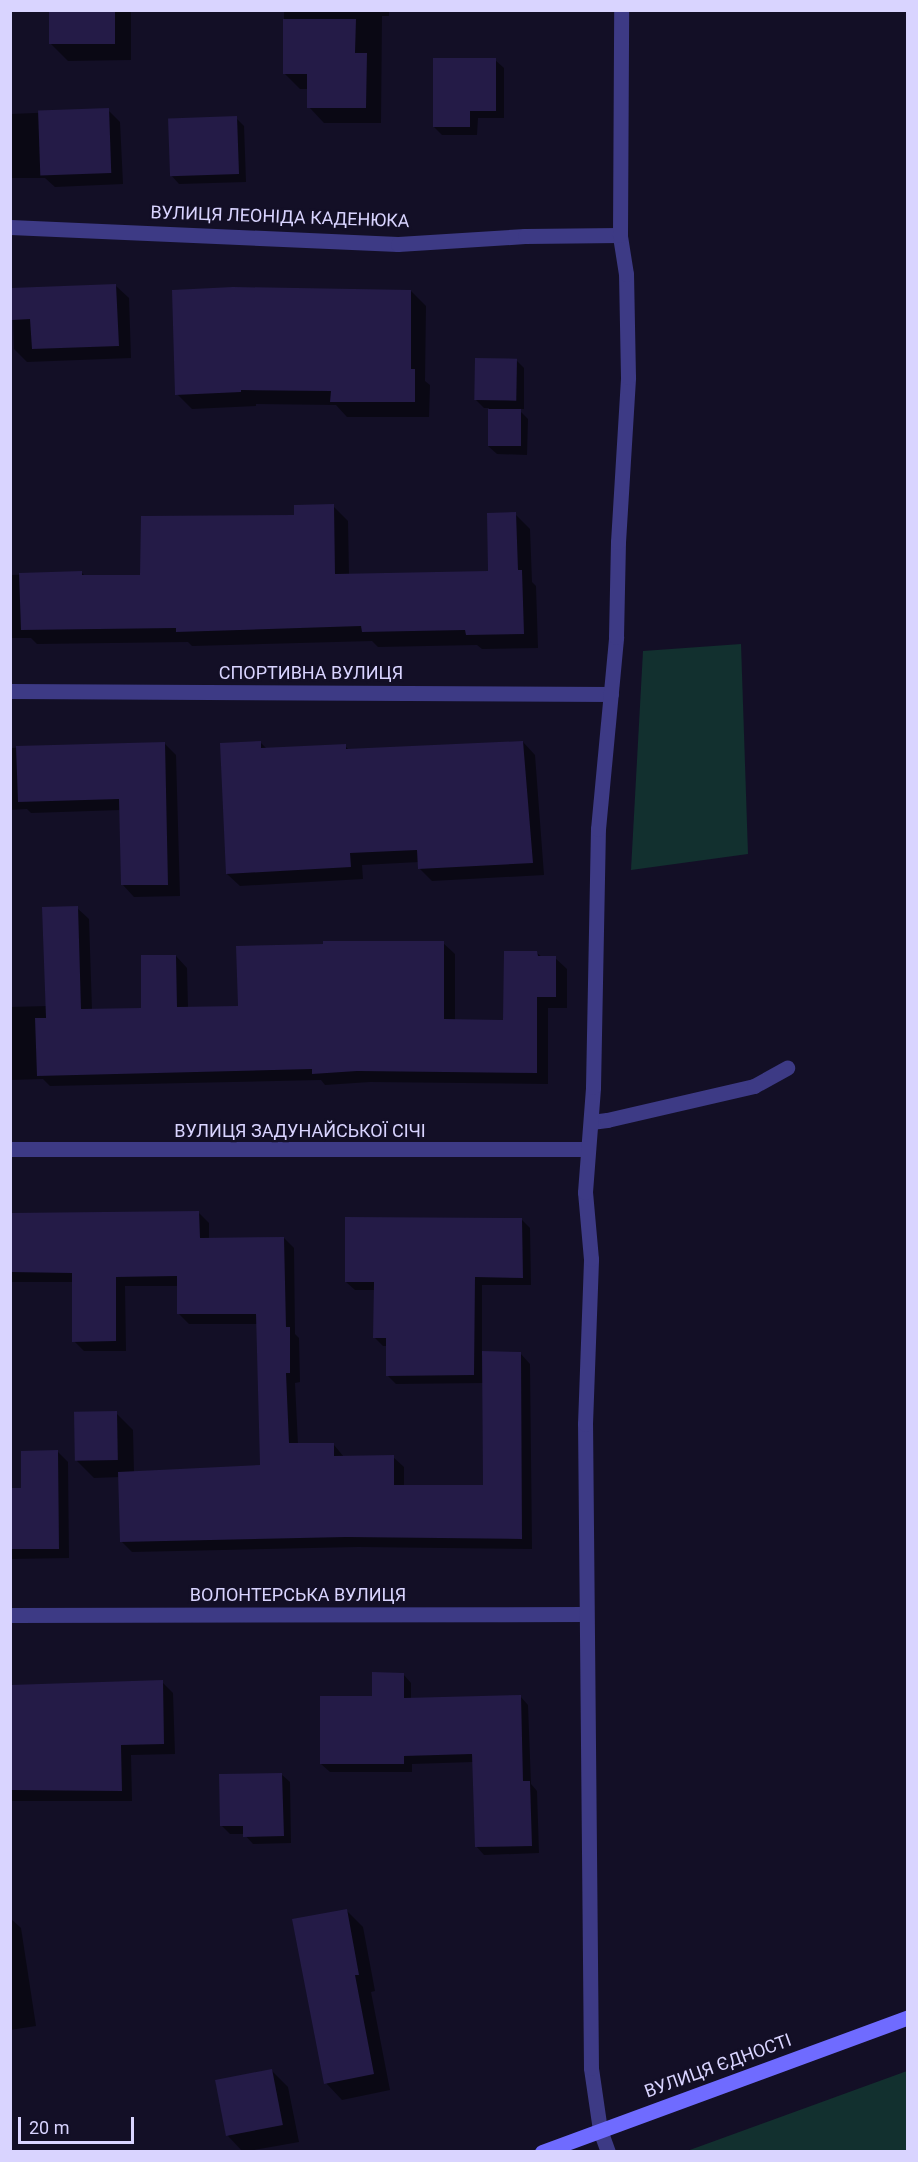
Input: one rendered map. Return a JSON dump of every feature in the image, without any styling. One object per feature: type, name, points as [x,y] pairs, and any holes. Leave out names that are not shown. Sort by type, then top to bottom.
[{"type":"main road","name":"ВУЛИЦЯ ЄДНОСТІ","points":[[542,2151],[908,2017]]},
{"type":"street","points":[[608,2151],[600,2130],[591,2068],[585,1424],[591,1269],[585,1192],[591,1122],[598,830],[611,694],[628,377],[626,274],[620,235],[621,10]]},
{"type":"street","name":"ВУЛИЦЯ ЛЕОНІДА КАДЕНЮКА","points":[[10,226],[398,244],[525,236],[620,235]]},
{"type":"street","name":"СПОРТИВНА ВУЛИЦЯ","points":[[10,690],[611,694]]},
{"type":"street","points":[[591,1122],[754,1086],[787,1068]]},
{"type":"street","name":"ВУЛИЦЯ ЗАДУНАЙСЬКОЇ СІЧІ","points":[[10,1149],[588,1149]]},
{"type":"street","name":"ВОЛОНТЕРСЬКА ВУЛИЦЯ","points":[[10,1615],[585,1614]]},
{"type":"green space","points":[[741,644],[748,854],[631,870],[643,651]]},
{"type":"green space","points":[[907,2071],[907,2151],[687,2151]]},
{"type":"building","points":[[49,10],[115,10],[115,44],[49,44]]},
{"type":"building","points":[[283,19],[356,19],[355,53],[367,53],[366,108],[307,108],[307,74],[283,74]]},
{"type":"building","points":[[433,58],[496,58],[496,111],[470,111],[470,127],[433,127]]},
{"type":"building","points":[[109,108],[111,173],[40,175],[38,110]]},
{"type":"building","points":[[237,116],[239,174],[170,176],[168,118]]},
{"type":"building","points":[[116,284],[119,346],[32,349],[30,319],[12,320],[11,288]]},
{"type":"building","points":[[233,287],[411,290],[411,369],[415,369],[415,402],[330,402],[331,391],[241,390],[241,392],[175,395],[172,290]]},
{"type":"building","points":[[475,358],[517,359],[516,401],[474,400]]},
{"type":"building","points":[[488,409],[521,409],[521,446],[488,446]]},
{"type":"building","points":[[334,504],[335,574],[488,571],[487,513],[516,512],[518,570],[522,570],[524,634],[466,635],[465,630],[362,632],[361,626],[176,632],[176,628],[21,630],[19,573],[82,571],[82,575],[140,575],[141,516],[294,515],[294,505]]},
{"type":"building","points":[[261,741],[261,748],[346,744],[346,749],[523,741],[533,863],[418,869],[417,850],[350,853],[351,867],[226,874],[220,743]]},
{"type":"building","points":[[165,742],[168,885],[121,885],[119,799],[18,802],[16,746]]},
{"type":"building","points":[[78,906],[81,1009],[141,1008],[141,955],[176,955],[177,1007],[238,1006],[236,946],[323,944],[323,941],[444,941],[444,1019],[503,1020],[504,951],[537,951],[538,956],[556,956],[556,997],[537,997],[537,1073],[357,1071],[312,1074],[312,1069],[37,1076],[35,1018],[46,1018],[42,907]]},
{"type":"building","points":[[199,1211],[200,1238],[284,1237],[286,1327],[290,1327],[290,1373],[286,1373],[289,1443],[334,1443],[334,1456],[394,1455],[394,1485],[483,1485],[482,1351],[521,1352],[522,1539],[346,1537],[120,1542],[118,1472],[260,1465],[256,1314],[177,1314],[177,1276],[116,1277],[116,1341],[72,1342],[72,1273],[10,1272],[10,1213]]},
{"type":"building","points":[[345,1217],[522,1218],[523,1278],[475,1277],[474,1375],[386,1376],[386,1338],[373,1338],[374,1282],[345,1282]]},
{"type":"building","points":[[117,1411],[118,1460],[75,1461],[74,1412]]},
{"type":"building","points":[[58,1450],[59,1549],[10,1549],[10,1488],[21,1488],[21,1451]]},
{"type":"building","points":[[372,1672],[404,1673],[404,1698],[521,1695],[523,1781],[530,1781],[532,1846],[475,1847],[472,1754],[404,1756],[404,1764],[320,1764],[320,1696],[372,1696]]},
{"type":"building","points":[[163,1680],[164,1744],[121,1745],[122,1791],[10,1790],[10,1685]]},
{"type":"building","points":[[282,1773],[284,1836],[243,1837],[243,1826],[220,1826],[219,1774]]},
{"type":"building","points":[[347,1909],[359,1975],[355,1975],[374,2074],[324,2084],[292,1919]]},
{"type":"building","points":[[272,2069],[283,2125],[226,2136],[215,2080]]}]
